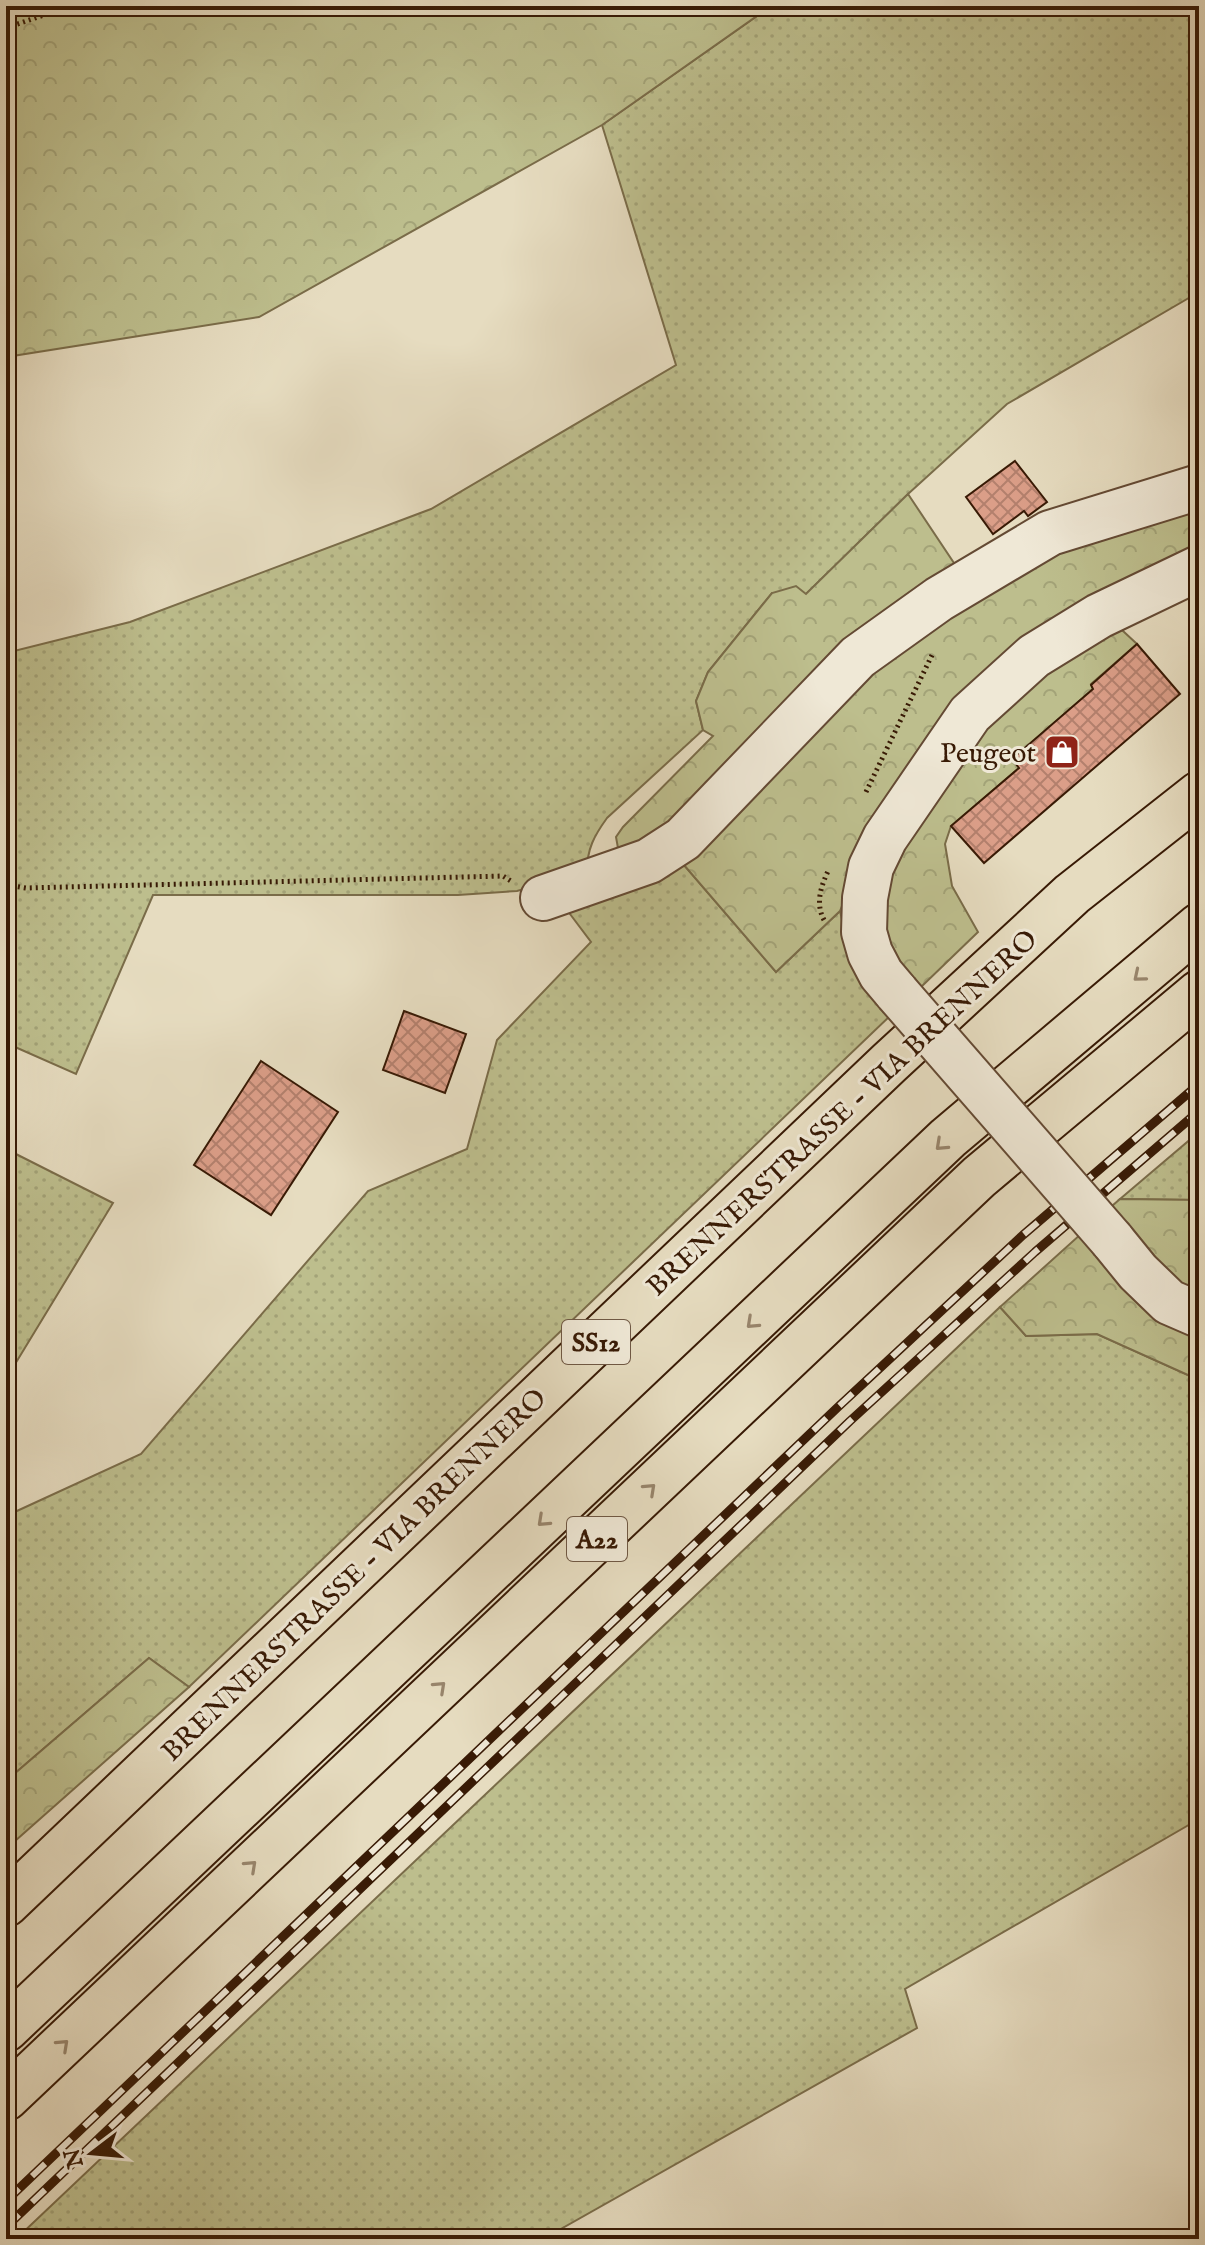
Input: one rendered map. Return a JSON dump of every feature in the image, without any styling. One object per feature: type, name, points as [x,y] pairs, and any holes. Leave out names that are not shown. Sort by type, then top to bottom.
[{"type":"main road","name":"BRENNERSTRASSE - VIA BRENNERO","points":[[6,1904],[889,1063],[1072,894],[1199,794]]},
{"type":"main road","name":"A22","points":[[6,2029],[948,1138],[1199,926]]},
{"type":"main road","name":"A22","points":[[6,2098],[979,1177],[1199,993]]},
{"type":"street","points":[[543,898],[649,861],[683,839],[858,657],[966,582],[1050,533],[1199,487]]},
{"type":"street","points":[[1199,568],[1099,616],[1034,656],[970,714],[885,838],[871,867],[865,898],[864,932],[881,974],[1138,1272],[1169,1302],[1199,1315]]},
{"type":"path","points":[[6,28],[70,6]]},
{"type":"path","points":[[6,885],[26,888],[151,886],[503,876],[543,898]]},
{"type":"green space","points":[[6,6],[771,6],[602,125],[259,317],[6,357]]},
{"type":"green space","points":[[771,6],[1199,6],[1199,292],[1007,404],[908,494],[806,594],[772,593],[708,672],[696,701],[703,730],[607,818],[592,843],[587,871],[517,891],[458,895],[153,895],[76,1074],[6,1043],[6,653],[130,622],[431,509],[676,365],[602,125]]},
{"type":"green space","points":[[1199,487],[1199,555],[1095,605],[875,822],[840,911],[776,972],[678,858],[624,855],[618,848],[616,837],[623,827],[713,736],[703,730],[696,701],[708,672],[772,593],[796,586],[806,594],[908,494],[966,581]]},
{"type":"green space","points":[[1109,618],[1137,644],[1091,684],[1093,689],[1013,759],[1019,768],[951,826],[945,844],[952,886],[978,932],[920,988],[890,950],[884,918],[885,876],[978,714]]},
{"type":"green space","points":[[678,858],[776,972],[840,911],[853,967],[892,1014],[189,1687],[149,1658],[6,1781],[6,1516],[141,1454],[368,1191],[467,1149],[497,1040],[591,942],[561,902]]},
{"type":"green space","points":[[1199,1132],[1199,1200],[1120,1199]]},
{"type":"green space","points":[[6,1149],[113,1203],[6,1379]]},
{"type":"green space","points":[[1120,1199],[1199,1200],[1199,1294],[1167,1277],[1136,1242],[1112,1206]]},
{"type":"green space","points":[[1082,1233],[1199,1332],[1199,1380],[1097,1334],[1026,1336],[1000,1307]]},
{"type":"green space","points":[[1000,1307],[1026,1336],[1097,1334],[1199,1380],[1199,1819],[905,1989],[917,2028],[543,2239],[16,2239]]},
{"type":"green space","points":[[149,1658],[189,1687],[6,1849],[6,1781]]},
{"type":"building","points":[[1015,461],[1047,502],[1028,516],[1024,511],[993,534],[966,497]]},
{"type":"building","points":[[1137,644],[1180,694],[984,863],[951,826],[1019,768],[1012,759],[1093,689],[1091,685]]},
{"type":"building","points":[[404,1011],[466,1034],[445,1093],[383,1070]]},
{"type":"building","points":[[261,1061],[338,1112],[271,1215],[194,1165]]},
{"type":"railway","points":[[6,2201],[838,1407],[1023,1235],[1199,1084]]},
{"type":"railway","points":[[6,2227],[850,1421],[1035,1252],[1199,1111]]},
{"type":"place","name":"Peugeot","points":[[1062,752]]}]
